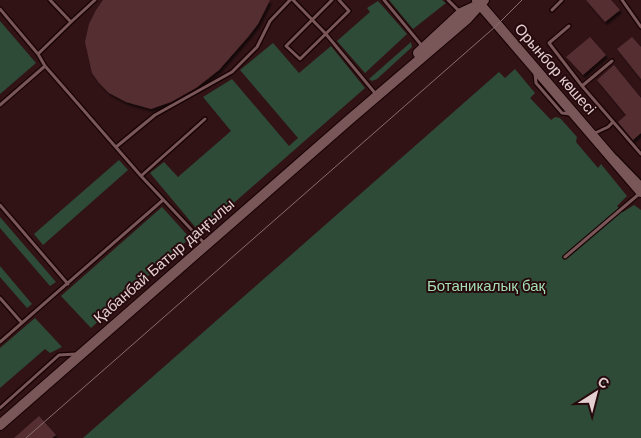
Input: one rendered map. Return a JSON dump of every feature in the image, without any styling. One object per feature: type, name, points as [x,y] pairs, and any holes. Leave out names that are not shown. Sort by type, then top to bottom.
[{"type":"main road","name":"Қабанбай Батыр даңғылы","points":[[349,120],[423,47],[461,13],[481,1]]},
{"type":"main road","name":"Қабанбай Батыр даңғылы","points":[[0,425],[349,120],[467,20],[481,1]]},
{"type":"main road","name":"Орынбор көшесі","points":[[481,1],[535,68],[641,192]]},
{"type":"main road","name":"Орынбор көшесі","points":[[592,134],[601,147],[641,192]]},
{"type":"lane","points":[[50,0],[71,22]]},
{"type":"lane","points":[[38,54],[95,0]]},
{"type":"lane","points":[[116,147],[155,115],[232,72],[257,47],[270,21],[291,0],[325,33],[375,93]]},
{"type":"lane","points":[[332,0],[286,46],[300,59],[349,11],[339,0]]},
{"type":"lane","points":[[384,0],[423,47]]},
{"type":"lane","points":[[448,0],[461,13]]},
{"type":"lane","points":[[552,10],[562,0]]},
{"type":"lane","points":[[622,0],[641,27]]},
{"type":"lane","points":[[0,9],[38,54],[45,66],[141,176],[205,245]]},
{"type":"lane","points":[[569,26],[549,43],[582,86],[641,154]]},
{"type":"lane","points":[[582,86],[612,61]]},
{"type":"lane","points":[[0,105],[45,66]]},
{"type":"lane","points":[[141,176],[205,119]]},
{"type":"lane","points":[[592,134],[608,127],[613,122]]},
{"type":"lane","points":[[607,151],[620,159],[641,183]]},
{"type":"lane","points":[[565,257],[641,192]]},
{"type":"lane","points":[[0,342],[163,200]]},
{"type":"lane","points":[[0,206],[68,284]]},
{"type":"lane","points":[[0,298],[22,323]]},
{"type":"lane","points":[[0,408],[59,355],[82,353]]},
{"type":"green space","points":[[389,0],[442,0],[446,3],[413,29]]},
{"type":"green space","points":[[378,1],[407,34],[365,73],[337,41],[370,12],[367,8]]},
{"type":"green space","points":[[0,21],[36,63],[0,94]]},
{"type":"green space","points":[[411,42],[412,47],[377,79],[372,81],[369,79]]},
{"type":"green space","points":[[273,43],[299,73],[331,46],[365,88],[205,228],[196,228],[150,173],[164,162],[178,177],[231,131],[203,97],[232,79],[289,146],[298,138],[240,70]]},
{"type":"green space","name":"Ботаникалық бақ","points":[[515,69],[535,93],[530,98],[551,120],[555,117],[560,118],[577,137],[576,142],[598,168],[601,164],[627,196],[617,206],[623,212],[634,205],[641,210],[641,438],[83,438],[499,72],[505,78]]},
{"type":"green space","points":[[119,160],[128,170],[43,245],[34,234]]},
{"type":"green space","points":[[162,207],[190,238],[91,328],[61,296]]},
{"type":"green space","points":[[0,217],[56,282],[50,286],[0,228]]},
{"type":"green space","points":[[0,266],[32,304],[27,308],[0,277]]},
{"type":"green space","points":[[35,318],[62,347],[50,353],[45,349],[0,388],[0,348]]},
{"type":"building","points":[[103,0],[270,0],[258,24],[219,70],[196,88],[171,102],[151,109],[126,102],[109,93],[92,73],[85,42],[89,24]]},
{"type":"building","points":[[586,0],[611,0],[620,10],[605,22]]},
{"type":"building","points":[[590,37],[606,55],[583,75],[566,57]]},
{"type":"building","points":[[632,37],[641,47],[641,79],[617,49]]},
{"type":"building","points":[[614,65],[641,98],[641,133],[633,140],[618,122],[626,115],[597,80]]},
{"type":"building","points":[[39,416],[56,435],[52,438],[14,438]]},
{"type":"tram line","points":[[26,438],[496,26],[522,0]]}]
